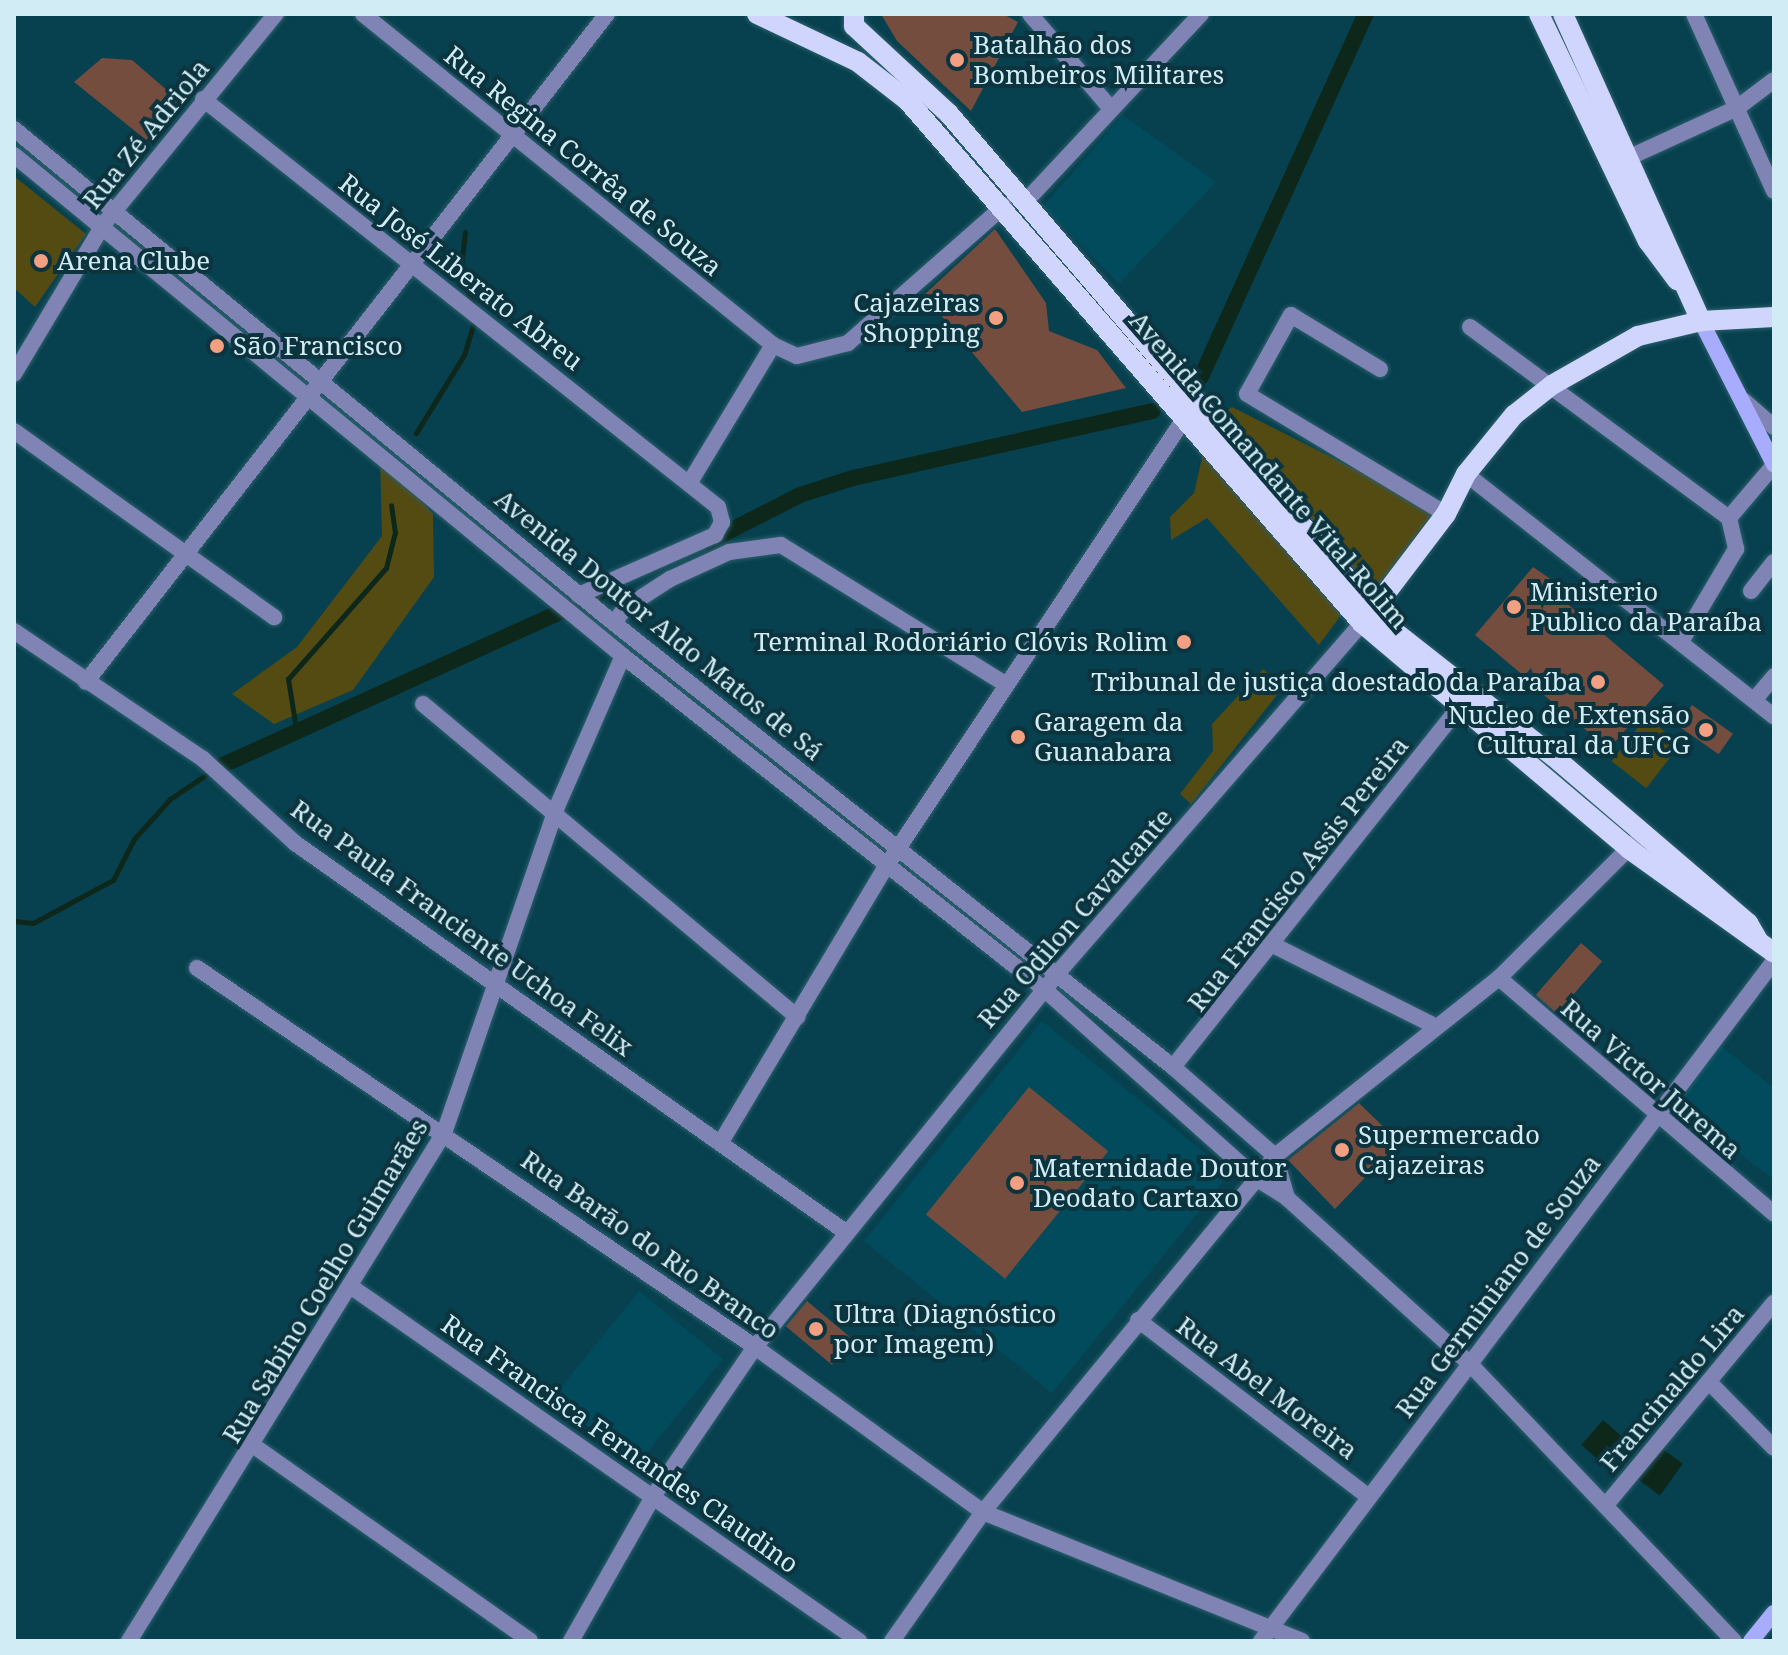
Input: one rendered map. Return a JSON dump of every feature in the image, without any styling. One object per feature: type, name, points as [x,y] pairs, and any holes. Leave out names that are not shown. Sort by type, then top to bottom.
[{"type":"main road","name":"Avenida Comandante Vital Rolim","points":[[757,14],[789,21],[807,43],[834,49],[907,100],[1004,206],[1186,416],[1368,617],[1458,709],[1636,841]]},
{"type":"main road","points":[[1539,14],[1648,241],[1685,289]]},
{"type":"main road","points":[[1563,14],[1630,157],[1685,289],[1774,465]]},
{"type":"main road","name":"Avenida Comandante Vital Rolim","points":[[854,20],[949,114],[1026,201],[1368,617],[1636,841],[1738,933],[1766,946]]},
{"type":"main road","points":[[834,49],[854,20]]},
{"type":"main road","name":"Rua Odilon Cavalcante","points":[[1368,617],[1446,514],[1466,474],[1514,415],[1552,385],[1638,336],[1701,321],[1774,317]]},
{"type":"main road","points":[[1751,1641],[1774,1613]]},
{"type":"street","name":"Rua Zé Adriola","points":[[14,374],[103,225],[203,99],[276,14]]},
{"type":"street","name":"Rua Regina Corrêa de Souza","points":[[363,14],[773,345]]},
{"type":"street","points":[[86,682],[410,265],[517,138],[607,14]]},
{"type":"street","points":[[1030,14],[1111,109]]},
{"type":"street","points":[[1026,201],[1201,14]]},
{"type":"street","points":[[1694,14],[1774,191]]},
{"type":"street","points":[[1630,157],[1737,108],[1774,80]]},
{"type":"street","name":"Rua José Liberato Abreu","points":[[203,99],[410,265],[690,482],[722,515],[715,535],[582,596]]},
{"type":"street","name":"Avenida Doutor Aldo Matos de Sá","points":[[14,129],[115,209],[610,620],[1173,1067],[1275,1156]]},
{"type":"street","name":"Avenida Doutor Aldo Matos de Sá","points":[[14,155],[103,225],[307,398],[623,656],[1044,989],[1257,1179],[1287,1198],[1470,1364],[1734,1641]]},
{"type":"street","points":[[690,482],[773,345],[797,356],[848,343],[1004,206]]},
{"type":"street","points":[[1380,369],[1291,315],[1247,394],[1446,514]]},
{"type":"street","points":[[1470,327],[1729,518],[1736,549],[1682,640]]},
{"type":"street","points":[[1743,400],[1774,427]]},
{"type":"street","points":[[721,1142],[887,865],[901,848],[1004,683],[1186,416]]},
{"type":"street","points":[[14,431],[274,617]]},
{"type":"street","points":[[1729,518],[1774,465]]},
{"type":"street","points":[[1466,474],[1682,640],[1774,716]]},
{"type":"street","points":[[610,620],[670,579],[729,552],[781,545],[1004,683]]},
{"type":"street","points":[[1751,591],[1774,562]]},
{"type":"street","name":"Rua Odilon Cavalcante","points":[[571,1641],[654,1495],[755,1347],[1044,989],[1368,617]]},
{"type":"street","name":"Rua Paula Franciente Uchoa Felix","points":[[14,631],[203,759],[295,843],[847,1233]]},
{"type":"street","name":"Rua Sabino Coelho Guimarães","points":[[129,1641],[353,1288],[444,1133],[556,809],[623,656]]},
{"type":"street","points":[[1755,699],[1774,676]]},
{"type":"street","points":[[423,704],[556,809],[797,1017]]},
{"type":"street","name":"Rua Francisco Assis Pereira","points":[[1173,1067],[1275,946],[1458,709]]},
{"type":"street","points":[[892,1641],[983,1512],[1275,1156],[1431,1024],[1499,978],[1636,841]]},
{"type":"street","points":[[1275,946],[1431,1024]]},
{"type":"street","name":"Rua Germiniano de Souza","points":[[1267,1634],[1366,1495],[1470,1364],[1774,961]]},
{"type":"street","name":"Rua Barāo do Rio Branco","points":[[197,968],[755,1347],[983,1512],[1267,1634],[1302,1641]]},
{"type":"street","name":"Rua Victor Jurema","points":[[1499,978],[1656,1118],[1774,1214]]},
{"type":"street","points":[[1126,1061],[1140,1041]]},
{"type":"street","points":[[1275,1156],[1287,1198]]},
{"type":"street","name":"Rua Francisca Fernandes Claudino","points":[[353,1288],[654,1495],[859,1641]]},
{"type":"street","name":"Francinaldo Lira","points":[[1606,1505],[1774,1303]]},
{"type":"street","name":"Rua Abel Moreira","points":[[1138,1320],[1366,1495]]},
{"type":"street","points":[[1710,1383],[1774,1448]]},
{"type":"street","points":[[254,1446],[530,1641]]},
{"type":"shaded area","points":[[1123,115],[1216,182],[1119,284],[1043,206]]},
{"type":"shaded area","name":"Arena Clube","points":[[14,176],[86,234],[35,307],[14,288]]},
{"type":"shaded area","points":[[1232,407],[1436,510],[1373,592],[1222,415]]},
{"type":"shaded area","points":[[1204,449],[1344,611],[1319,645],[1207,518],[1171,540],[1170,517],[1194,493]]},
{"type":"shaded area","points":[[380,455],[433,514],[434,577],[353,690],[274,724],[232,694],[297,647],[382,536]]},
{"type":"shaded area","points":[[1263,669],[1284,686],[1191,804],[1180,794],[1213,751],[1212,724]]},
{"type":"shaded area","points":[[1646,717],[1681,744],[1646,788],[1612,761]]},
{"type":"shaded area","points":[[1042,1021],[1230,1173],[1052,1393],[864,1241]]},
{"type":"shaded area","points":[[1717,1043],[1774,1088],[1774,1180],[1674,1102]]},
{"type":"shaded area","points":[[639,1291],[723,1359],[635,1468],[551,1400]]},
{"type":"shaded area","points":[[1603,1420],[1631,1444],[1609,1469],[1581,1445]]},
{"type":"shaded area","points":[[1661,1448],[1683,1464],[1660,1495],[1638,1480]]},
{"type":"building","name":"Batalhão dos Bombeiros Militares","points":[[881,14],[1003,14],[1018,22],[971,111],[897,41]]},
{"type":"building","points":[[102,58],[132,60],[182,103],[150,143],[74,82]]},
{"type":"building","name":"Cajazeiras Shopping","points":[[995,229],[1046,303],[1049,331],[1097,350],[1126,388],[1022,412],[924,295]]},
{"type":"building","points":[[1533,567],[1552,580],[1546,586],[1664,685],[1609,749],[1539,691],[1531,668],[1524,676],[1475,635]]},
{"type":"building","name":"Nucleo de Extensão Cultural da UFCG","points":[[1692,705],[1733,734],[1719,754],[1678,725]]},
{"type":"building","points":[[1581,943],[1602,961],[1557,1013],[1536,995]]},
{"type":"building","name":"Maternidade Doutor Deodato Cartaxo","points":[[1029,1087],[1108,1151],[1005,1279],[926,1214]]},
{"type":"building","name":"Supermercado Cajazeiras","points":[[1359,1103],[1399,1142],[1335,1209],[1288,1160]]},
{"type":"building","name":"Ultra (Diagnóstico por Imagem)","points":[[807,1301],[853,1340],[832,1365],[786,1326]]},
{"type":"waterway","points":[[1201,377],[1366,14]]},
{"type":"waterway","points":[[465,232],[460,276],[475,307]]},
{"type":"waterway","points":[[416,433],[464,355],[475,320]]},
{"type":"waterway","points":[[708,542],[800,495],[853,478],[1153,411]]},
{"type":"waterway","points":[[297,735],[288,679],[386,568],[395,533],[391,505]]},
{"type":"waterway","points":[[223,765],[597,595]]},
{"type":"waterway","points":[[14,921],[33,923],[113,880],[134,839],[170,799],[210,772]]},
{"type":"place","name":"Batalhão dos Bombeiros Militares","points":[[957,60]]},
{"type":"place","name":"Arena Clube","points":[[41,261]]},
{"type":"place","name":"Cajazeiras Shopping","points":[[996,318]]},
{"type":"place","name":"São Francisco","points":[[217,346]]},
{"type":"place","name":"Ministerio Publico da Paraíba","points":[[1514,607]]},
{"type":"place","name":"Terminal Rodoriário Clóvis Rolim","points":[[1184,642]]},
{"type":"place","name":"Tribunal de justiça doestado da Paraíba","points":[[1598,682]]},
{"type":"place","name":"Nucleo de Extensão Cultural da UFCG","points":[[1706,730]]},
{"type":"place","name":"Garagem da Guanabara","points":[[1018,737]]},
{"type":"place","name":"Supermercado Cajazeiras","points":[[1342,1150]]},
{"type":"place","name":"Maternidade Doutor Deodato Cartaxo","points":[[1017,1183]]},
{"type":"place","name":"Ultra (Diagnóstico por Imagem)","points":[[816,1329]]}]
